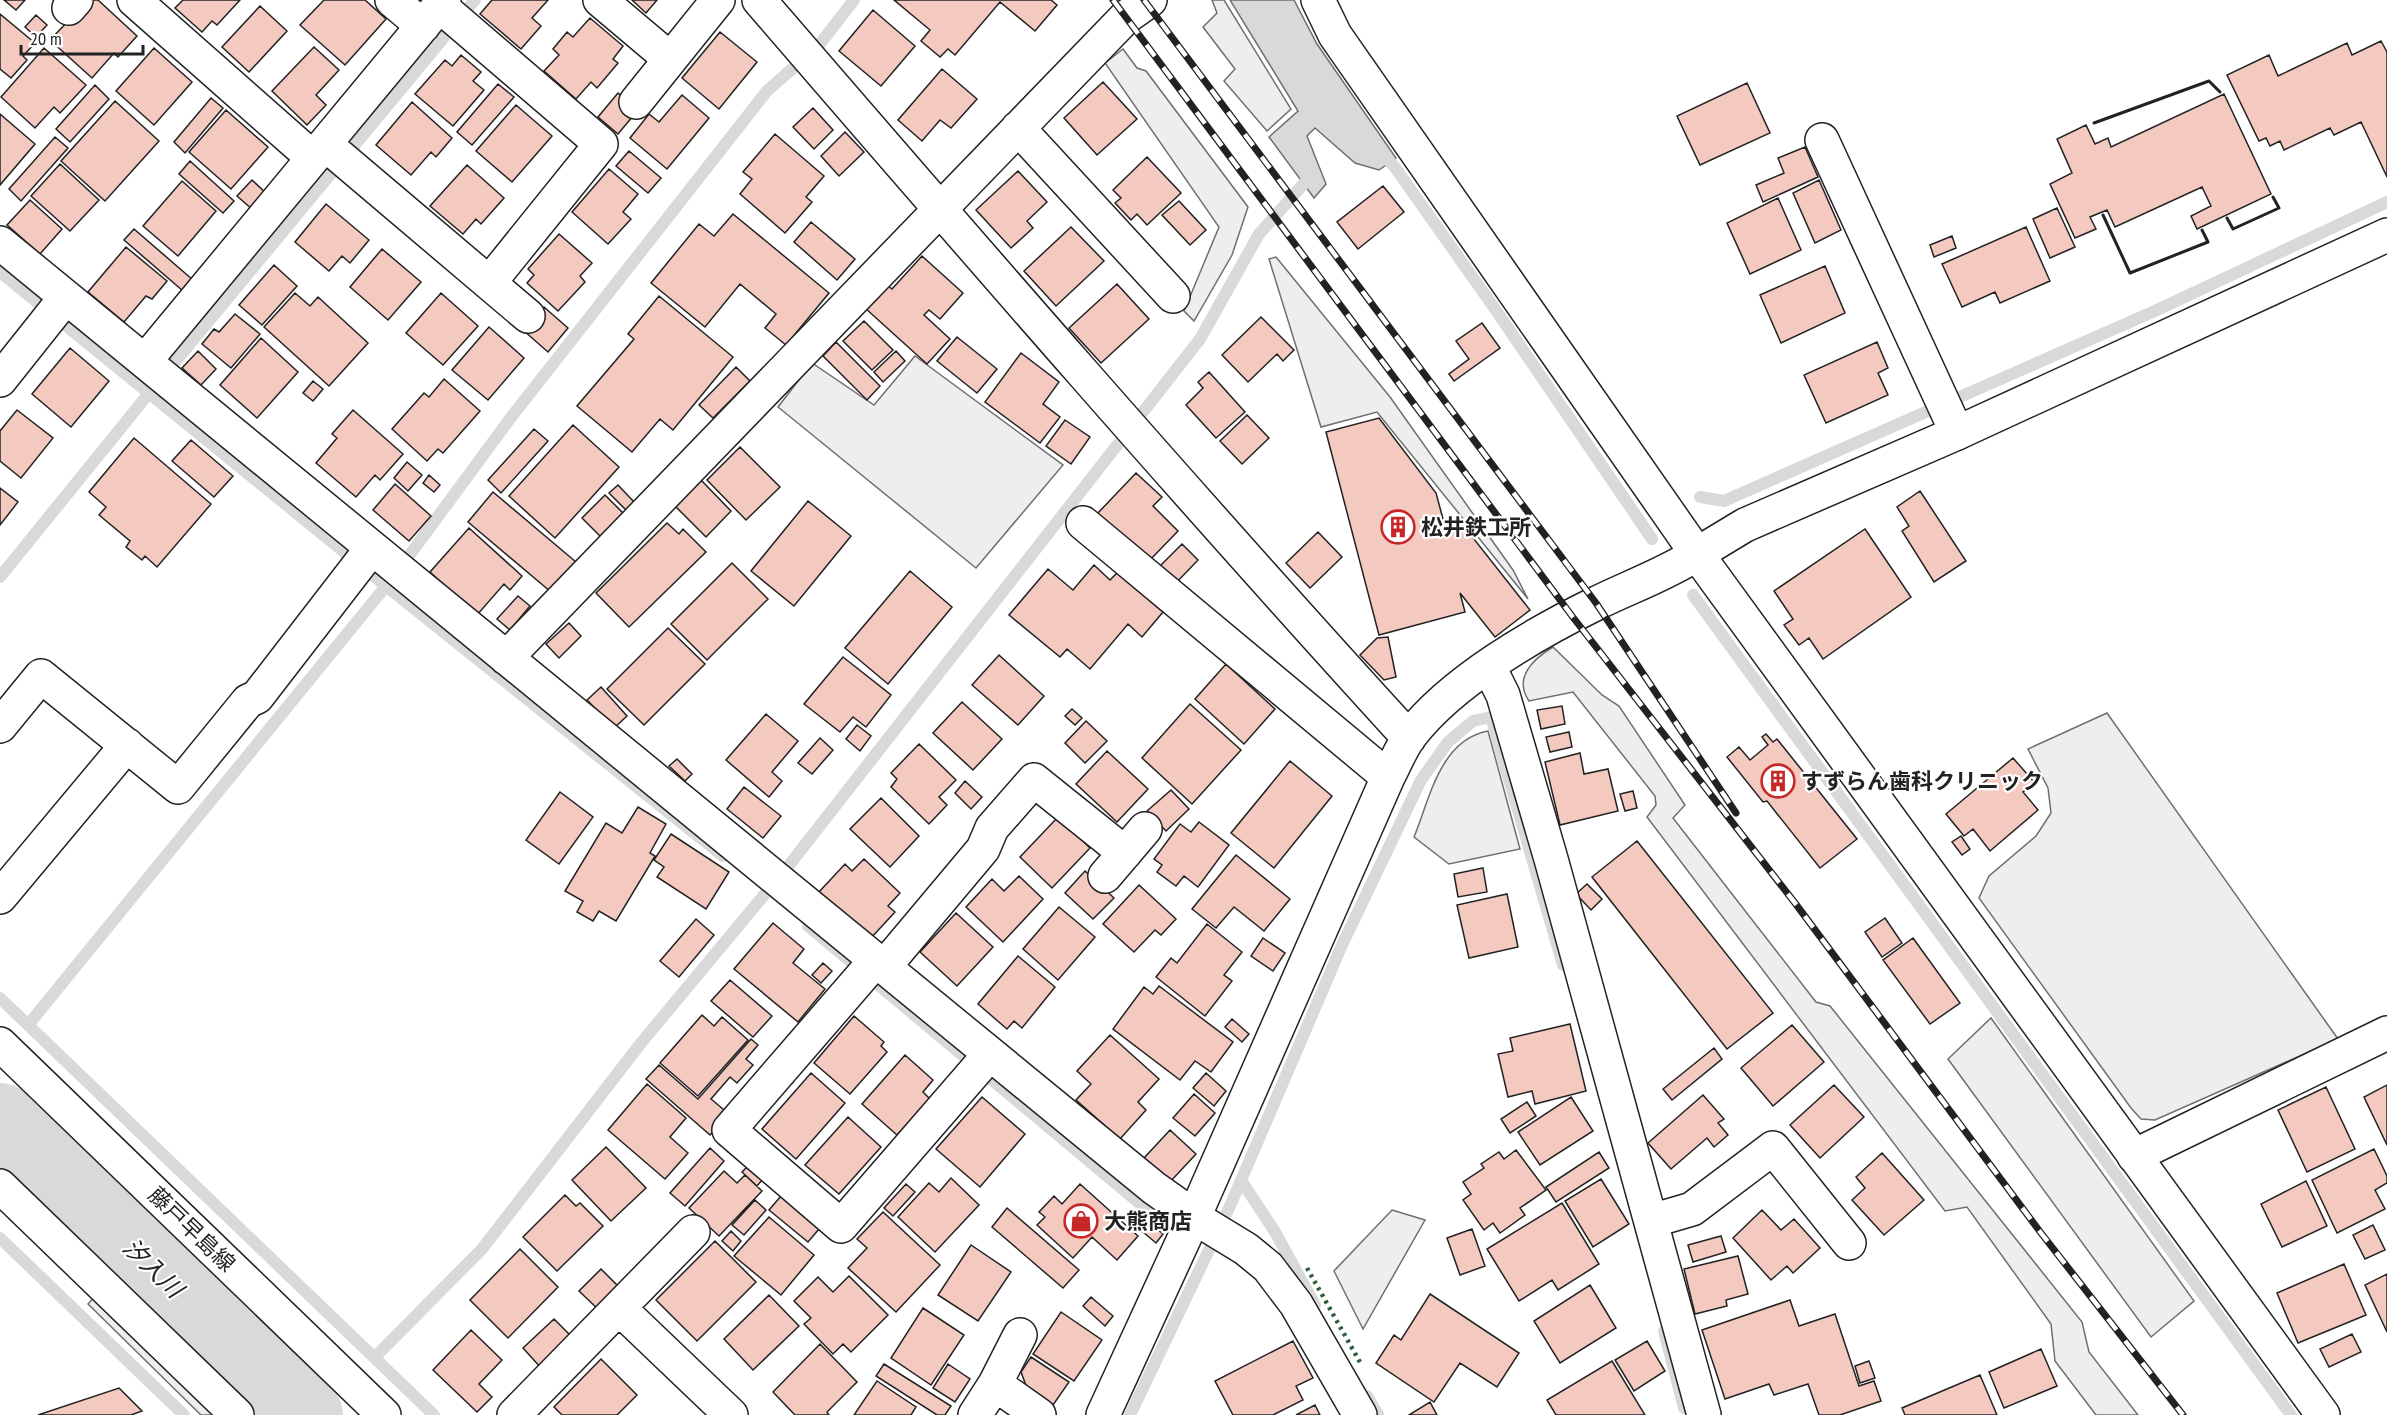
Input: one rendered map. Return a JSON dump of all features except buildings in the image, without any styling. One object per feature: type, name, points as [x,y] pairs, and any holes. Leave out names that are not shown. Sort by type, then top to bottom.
[{"type":"street","points":[[134,0],[331,155],[528,316]]},
{"type":"street","points":[[392,0],[445,16],[601,144],[489,283]]},
{"type":"street","points":[[600,0],[670,59]]},
{"type":"street","points":[[636,102],[718,0]]},
{"type":"street","points":[[759,0],[940,212],[1409,738]]},
{"type":"street","points":[[506,658],[940,212],[1126,17],[1150,0]]},
{"type":"street","points":[[1318,0],[1335,35],[1697,554],[2323,1415]]},
{"type":"street","points":[[156,370],[445,16]]},
{"type":"street","points":[[1018,128],[1173,296]]},
{"type":"street","points":[[1822,140],[1949,415]]},
{"type":"street","points":[[1103,1415],[1210,1227],[1388,777],[1409,738],[1442,700],[1489,667],[1572,616],[1668,572],[1746,525],[1949,415],[2387,235]]},
{"type":"street","points":[[0,243],[56,309],[156,370],[376,564],[506,658],[776,878],[872,968],[982,1063],[1154,1188],[1268,1267],[1296,1304],[1360,1415]]},
{"type":"street","points":[[0,380],[56,309]]},
{"type":"street","points":[[1083,523],[1388,777]]},
{"type":"street","points":[[0,726],[41,676],[178,787],[248,701],[257,697],[376,564]]},
{"type":"street","points":[[1489,667],[1503,695],[1704,1415]]},
{"type":"street","points":[[0,897],[127,745]]},
{"type":"street","points":[[982,1063],[841,1226],[729,1130],[872,968],[983,849],[992,828],[1034,780],[1125,853]]},
{"type":"street","points":[[2134,1156],[2387,1033]]},
{"type":"street","name":"藤戸早島線","points":[[0,1044],[384,1415]]},
{"type":"street","points":[[1651,1221],[1692,1209],[1773,1148],[1849,1243]]},
{"type":"street","points":[[0,1186],[237,1415]]},
{"type":"street","points":[[514,1415],[693,1232]]},
{"type":"street","points":[[619,1308],[731,1415]]},
{"type":"street","points":[[975,1415],[995,1384],[1020,1335]]},
{"type":"street","points":[[995,1384],[1040,1415]]},
{"type":"shaded area","points":[[1212,0],[1224,0],[1291,109],[1267,131],[1224,81],[1235,69],[1203,27],[1217,13]]},
{"type":"shaded area","points":[[1230,0],[1294,0],[1317,44],[1396,158],[1379,170],[1355,163],[1315,128],[1307,136],[1326,184],[1314,198],[1269,137],[1298,111]]},
{"type":"shaded area","points":[[1123,49],[1137,68],[1146,71],[1248,207],[1232,255],[1194,321],[1184,311],[1219,227],[1105,63]]},
{"type":"shaded area","points":[[1276,257],[1390,397],[1513,570],[1528,599],[1377,412],[1321,427],[1269,259]]},
{"type":"shaded area","points":[[915,356],[1063,465],[976,568],[778,407],[812,363],[874,405]]},
{"type":"shaded area","points":[[1553,647],[1602,695],[1619,706],[1685,805],[1673,818],[1816,1002],[1830,1006],[2082,1322],[2089,1352],[2138,1415],[2096,1415],[2055,1361],[2051,1324],[1967,1207],[1945,1211],[1647,817],[1656,805],[1655,796],[1573,692],[1529,701],[1523,685],[1524,677],[1532,663]]},
{"type":"shaded area","points":[[2107,713],[2338,1039],[2155,1120],[2141,1119],[2131,1108],[1979,898],[1989,876],[2036,836],[2051,813],[2048,788],[2028,749]]},
{"type":"shaded area","points":[[1488,731],[1520,849],[1449,864],[1414,837],[1432,789],[1448,758],[1458,746]]},
{"type":"shaded area","points":[[1991,1018],[2194,1301],[2151,1337],[1948,1059]]},
{"type":"shaded area","points":[[0,1143],[283,1415],[256,1415],[0,1167]]},
{"type":"shaded area","points":[[1392,1210],[1425,1220],[1363,1329],[1334,1271]]},
{"type":"shaded area","points":[[98,1293],[227,1415],[201,1415],[88,1304]]},
{"type":"waterway","points":[[0,577],[475,0]]},
{"type":"waterway","points":[[400,568],[512,416],[767,91],[819,45],[854,0]]},
{"type":"waterway","points":[[1379,151],[1394,166],[1493,306],[1652,539]]},
{"type":"waterway","points":[[375,1357],[482,1249],[641,1043],[790,864],[1200,339],[1259,234],[1308,179],[1304,172]]},
{"type":"waterway","points":[[1700,497],[1724,501],[2157,310],[2387,202]]},
{"type":"waterway","points":[[0,272],[386,586],[389,581]]},
{"type":"waterway","points":[[28,1025],[386,586],[723,856]]},
{"type":"waterway","points":[[1693,595],[2291,1415]]},
{"type":"waterway","points":[[1130,1415],[1230,1206],[1342,945],[1421,780],[1448,742],[1473,721],[1491,717],[1563,965]]},
{"type":"waterway","points":[[808,926],[1169,1228]]},
{"type":"waterway","points":[[0,998],[434,1415]]},
{"type":"waterway","name":"汐入川","points":[[0,1120],[306,1415]]},
{"type":"waterway","points":[[1241,1180],[1275,1232],[1315,1305]]},
{"type":"waterway","points":[[0,1238],[184,1415]]},
{"type":"waterway","points":[[1664,1331],[1684,1408]]},
{"type":"waterway","points":[[1367,1396],[1378,1415]]},
{"type":"railway","points":[[1113,0],[1572,616],[1795,903],[2041,1233],[2183,1415]]},
{"type":"railway","points":[[1144,0],[1596,603],[1736,813]]},
{"type":"hedge","points":[[1307,1268],[1361,1364]]},
{"type":"wall","points":[[2094,123],[2209,81],[2220,92]]},
{"type":"wall","points":[[2227,218],[2233,229],[2279,208],[2273,197]]},
{"type":"wall","points":[[2103,215],[2130,273],[2208,242],[2202,230]]},
{"type":"place","name":"松井鉄工所","points":[[1398,527]]},
{"type":"place","name":"すずらん歯科クリニック","points":[[1778,781]]},
{"type":"place","name":"大熊商店","points":[[1081,1221]]}]
